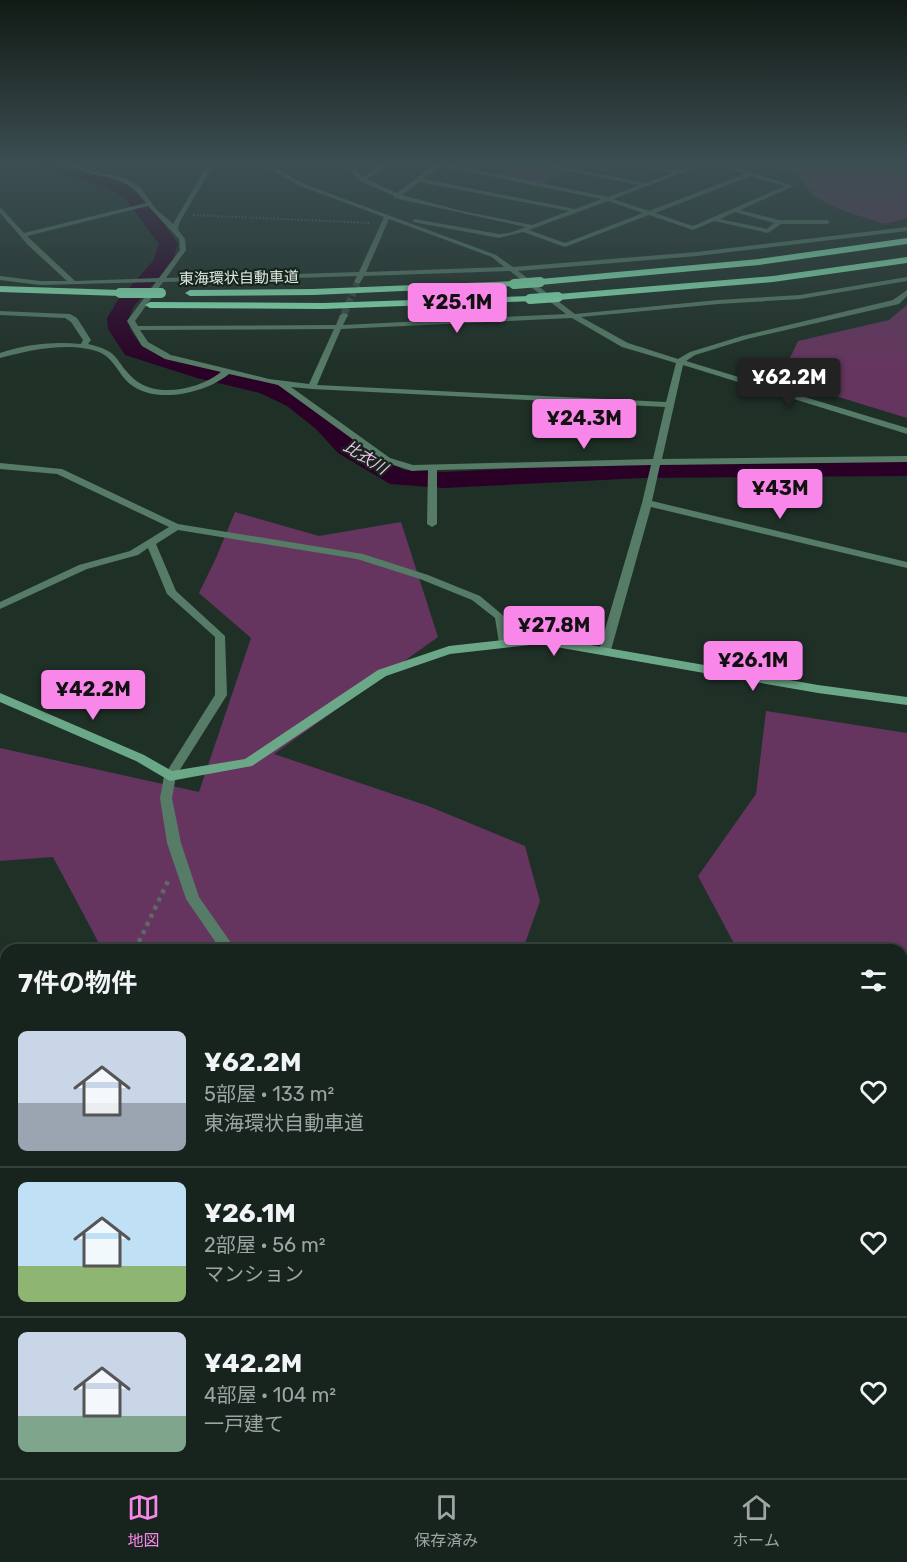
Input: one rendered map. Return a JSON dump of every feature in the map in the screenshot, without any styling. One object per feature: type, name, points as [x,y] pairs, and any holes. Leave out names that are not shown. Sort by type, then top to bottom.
[{"type":"highway","name":"東海環状自動車道","points":[[0,289],[120,293],[313,292],[514,284],[759,262],[907,241]]},
{"type":"highway","name":"東海環状自動車道","points":[[0,301],[150,305],[334,305],[530,299],[773,279],[907,260]]},
{"type":"street","points":[[22,235],[30,233]]},
{"type":"street","points":[[177,233],[182,239],[183,250],[130,321],[145,344],[168,357],[312,387],[670,405]]},
{"type":"street","points":[[357,284],[380,233]]},
{"type":"street","points":[[423,233],[494,256],[573,316],[626,345],[907,431]]},
{"type":"street","points":[[476,233],[499,236],[515,233]]},
{"type":"street","points":[[531,233],[565,245],[597,233]]},
{"type":"street","points":[[0,278],[40,283],[73,283],[160,279],[360,276],[513,269],[621,262],[873,233]]},
{"type":"street","points":[[22,235],[73,283]]},
{"type":"street","points":[[134,328],[340,327],[573,316],[800,297],[907,279]]},
{"type":"street","points":[[605,650],[647,504],[680,361],[695,352],[742,339],[896,302],[907,292]]},
{"type":"street","points":[[0,313],[67,316],[74,320],[87,340],[82,347]]},
{"type":"street","points":[[312,387],[344,315]]},
{"type":"street","points":[[0,356],[30,346],[82,347],[109,354],[124,374],[137,385],[159,391],[186,391],[211,384],[229,370]]},
{"type":"street","points":[[280,382],[387,460],[412,468],[907,459]]},
{"type":"street","points":[[0,466],[59,471],[176,527],[359,556],[424,577],[476,598],[500,617],[504,643]]},
{"type":"street","points":[[432,524],[433,468]]},
{"type":"street","points":[[647,504],[907,564]]},
{"type":"street","points":[[0,606],[84,567],[123,558],[176,527]]},
{"type":"street","points":[[151,543],[171,592],[220,636],[221,695],[170,776],[166,798],[179,856],[192,899],[225,944]]},
{"type":"street","points":[[0,697],[140,758],[170,776],[248,763],[382,673],[449,650],[504,643],[539,640],[818,689],[907,701]]},
{"type":"path","points":[[138,944],[164,893],[179,856]]},
{"type":"shaded area","points":[[907,305],[907,418],[780,379],[798,341],[889,320]]},
{"type":"shaded area","points":[[235,512],[319,536],[401,522],[438,637],[274,754],[428,806],[525,846],[540,901],[525,944],[99,944],[53,857],[0,861],[0,748],[199,792],[251,638],[199,593]]},
{"type":"shaded area","points":[[766,711],[907,733],[907,944],[734,944],[698,876],[756,794]]},
{"type":"waterway","name":"比衣川","points":[[161,233],[169,244],[162,263],[125,304],[118,318],[119,329],[133,350],[205,373],[268,388],[295,401],[325,424],[347,448],[399,478],[444,480],[642,470],[907,468]]},
{"type":"tunnel","points":[[344,314],[357,284]]}]
